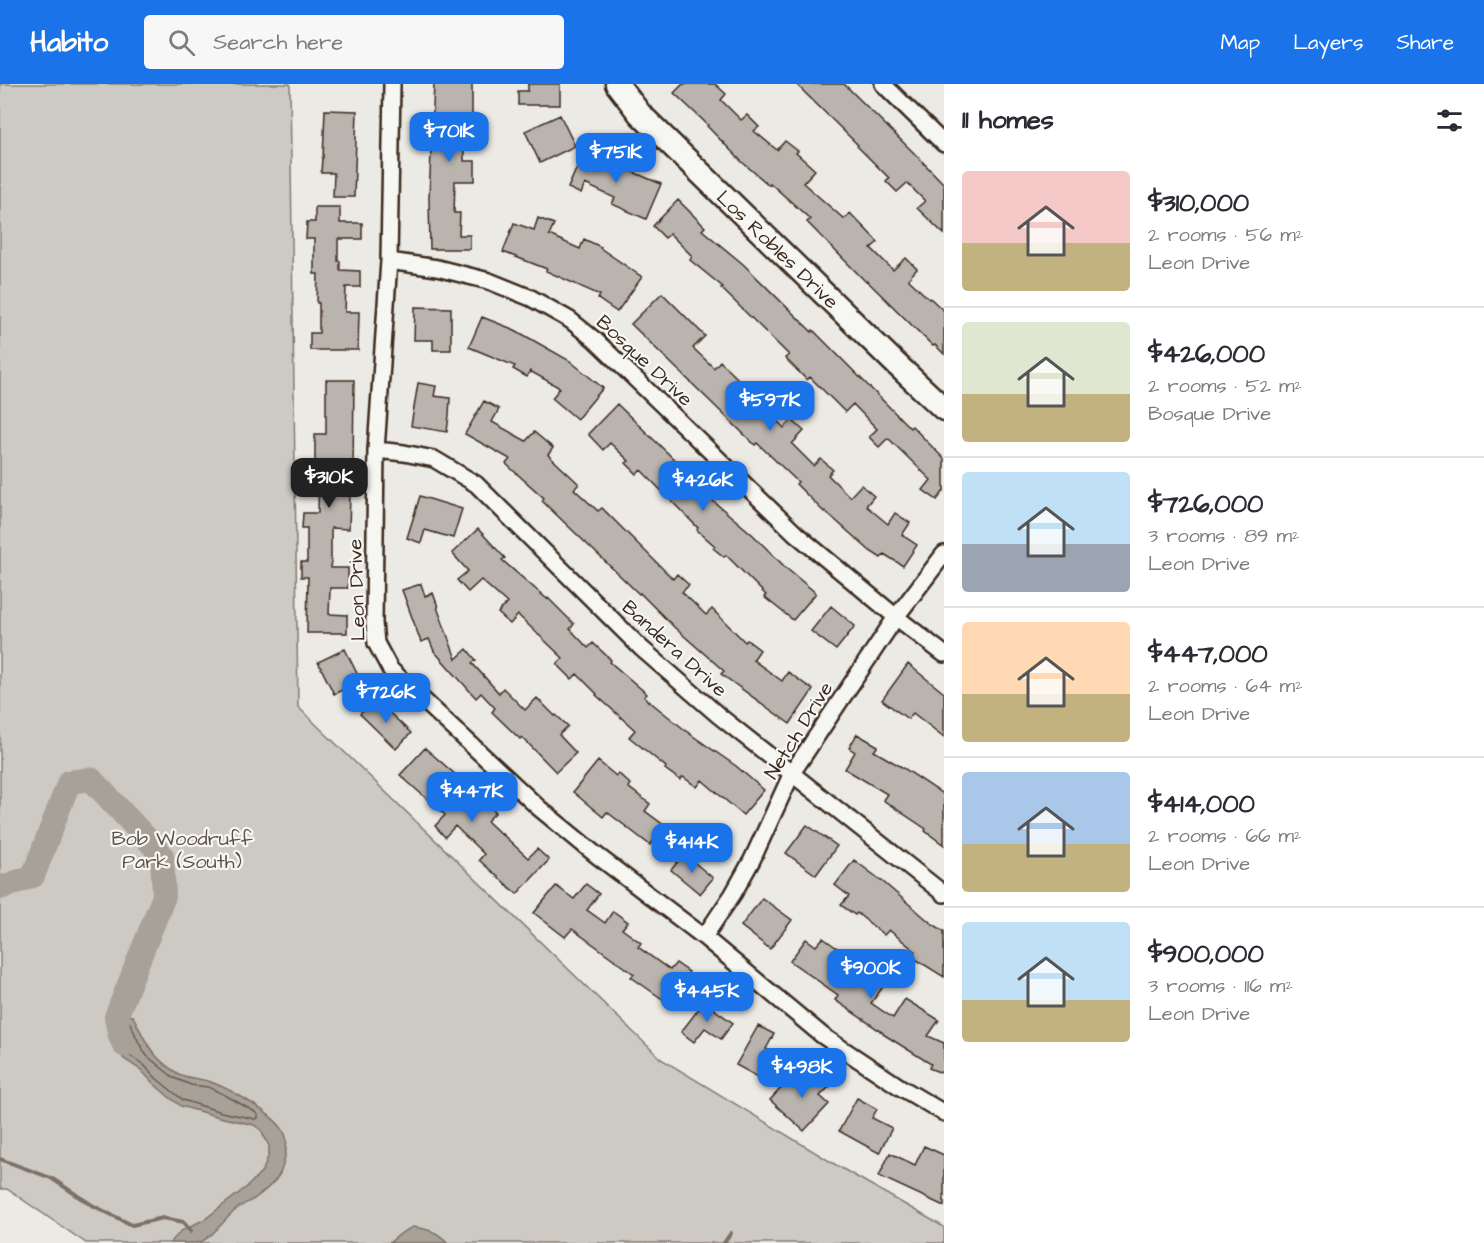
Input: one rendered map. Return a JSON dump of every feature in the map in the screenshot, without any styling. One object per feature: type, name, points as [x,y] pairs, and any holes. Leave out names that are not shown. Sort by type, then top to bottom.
[{"type":"street","name":"Leon Drive","points":[[392,84],[389,261],[376,450],[374,623],[376,643],[390,669],[539,808],[704,937],[823,1036],[944,1113]]},
{"type":"street","name":"Los Robles Drive","points":[[617,84],[640,114],[944,409]]},
{"type":"street","points":[[883,84],[944,144]]},
{"type":"street","name":"Bosque Drive","points":[[389,261],[437,268],[478,278],[531,298],[570,320],[596,340],[796,534],[944,654]]},
{"type":"street","name":"Bandera Drive","points":[[376,450],[434,459],[476,484],[641,648],[718,715],[944,894]]},
{"type":"street","name":"Netch Drive","points":[[704,937],[734,894],[792,773],[896,617],[944,554]]},
{"type":"green space","name":"Bob Woodruff Park (South)","points":[[0,84],[290,84],[298,707],[661,1059],[836,1165],[944,1227],[944,1243],[86,1243],[7,1189],[0,1189]]},
{"type":"water","points":[[110,1014],[133,1016],[150,1048],[168,1067],[181,1075],[211,1082],[229,1090],[263,1111],[285,1134],[284,1159],[276,1180],[257,1197],[238,1208],[213,1233],[197,1243],[170,1243],[181,1231],[205,1219],[248,1186],[263,1170],[269,1154],[269,1146],[261,1130],[254,1125],[181,1106],[169,1097],[141,1070],[124,1059],[113,1043]]},
{"type":"water","points":[[413,1227],[432,1231],[448,1243],[389,1243]]},
{"type":"building","points":[[434,84],[472,84],[472,115],[477,115],[477,129],[464,129],[464,161],[475,161],[475,181],[455,181],[454,213],[460,213],[459,235],[470,235],[470,249],[430,249],[429,198]]},
{"type":"building","points":[[528,84],[560,84],[560,105],[518,105],[518,91],[528,91]]},
{"type":"building","points":[[683,84],[715,84],[726,94],[721,100],[741,120],[747,115],[759,127],[754,131],[777,150],[785,141],[798,151],[796,153],[815,170],[803,183],[844,219],[850,213],[878,242],[871,248],[893,270],[906,258],[917,269],[908,279],[944,311],[944,354],[866,282],[807,222],[810,219],[770,183],[769,185],[742,162],[674,93]]},
{"type":"building","points":[[796,84],[844,84],[914,153],[944,184],[944,234],[917,208],[925,201],[907,183],[897,192],[886,181],[889,178]]},
{"type":"building","points":[[325,110],[357,111],[354,197],[333,197],[334,173],[321,173]]},
{"type":"building","points":[[560,115],[575,146],[540,163],[525,131]]},
{"type":"building","points":[[584,151],[661,184],[646,219],[612,204],[615,198],[585,184],[581,194],[568,188]]},
{"type":"building","points":[[678,200],[705,227],[702,230],[743,264],[812,332],[813,330],[944,459],[944,491],[937,500],[923,490],[931,480],[888,438],[879,447],[869,437],[877,429],[853,404],[845,412],[810,377],[807,380],[785,358],[789,355],[721,288],[723,287],[690,260],[692,256],[670,234],[665,238],[653,226]]},
{"type":"building","points":[[315,207],[340,207],[340,223],[362,223],[362,239],[338,239],[340,270],[360,271],[360,287],[346,287],[345,312],[359,312],[358,350],[310,350],[310,333],[319,333],[318,274],[314,274],[314,239],[306,239],[307,222],[315,222]]},
{"type":"building","points":[[538,218],[554,224],[549,235],[580,249],[584,239],[601,247],[642,277],[617,312],[598,299],[600,295],[546,271],[547,269],[503,252],[514,223],[534,230]]},
{"type":"building","points":[[662,293],[705,336],[693,348],[714,368],[720,361],[784,428],[792,420],[804,431],[792,444],[814,466],[821,459],[833,470],[828,475],[850,497],[861,485],[874,496],[866,506],[888,524],[895,513],[910,523],[902,535],[917,545],[903,566],[884,554],[881,558],[870,551],[824,512],[796,484],[798,482],[757,443],[755,445],[631,324]]},
{"type":"building","points":[[415,307],[451,308],[451,350],[433,350],[433,340],[414,340]]},
{"type":"building","points":[[482,317],[515,330],[570,361],[603,388],[577,419],[552,398],[560,388],[530,371],[527,377],[513,369],[515,366],[469,347]]},
{"type":"building","points":[[326,380],[354,380],[353,469],[340,469],[339,495],[350,495],[349,529],[331,528],[331,568],[348,568],[348,588],[330,588],[329,614],[347,615],[347,633],[307,633],[308,577],[301,577],[301,562],[307,562],[307,528],[302,528],[303,513],[318,513],[319,469],[315,469],[315,434],[326,434]]},
{"type":"building","points":[[418,383],[436,386],[434,396],[450,398],[447,432],[411,426]]},
{"type":"building","points":[[484,401],[499,409],[492,422],[526,441],[534,432],[553,448],[548,455],[579,484],[574,489],[598,511],[602,508],[673,579],[677,574],[689,585],[682,592],[706,615],[712,609],[745,642],[747,640],[760,650],[753,660],[782,681],[788,672],[813,690],[790,724],[721,674],[724,671],[675,628],[542,501],[544,498],[506,464],[510,459],[465,434]]},
{"type":"building","points":[[617,404],[715,499],[713,501],[816,593],[793,620],[764,597],[766,595],[726,555],[724,557],[713,548],[715,546],[641,470],[637,474],[626,463],[629,461],[610,443],[603,450],[588,434]]},
{"type":"building","points":[[420,496],[462,509],[453,538],[425,530],[421,543],[407,538]]},
{"type":"building","points":[[478,529],[505,558],[502,560],[548,598],[574,624],[570,629],[588,648],[593,643],[611,660],[610,662],[647,694],[644,697],[690,734],[736,766],[764,790],[743,815],[702,780],[697,787],[683,777],[680,780],[629,737],[635,730],[596,695],[577,674],[572,679],[557,664],[563,658],[518,615],[510,624],[498,613],[507,603],[481,580],[468,592],[457,580],[468,571],[452,553]]},
{"type":"building","points":[[421,584],[425,596],[433,593],[456,659],[467,649],[476,660],[472,663],[499,693],[503,688],[525,710],[537,698],[568,726],[559,735],[576,753],[556,772],[522,737],[520,739],[492,712],[495,708],[481,693],[476,698],[434,651],[429,639],[421,642],[402,590]]},
{"type":"building","points":[[831,606],[855,626],[836,650],[811,631]]},
{"type":"building","points":[[345,649],[365,690],[352,697],[348,687],[334,694],[318,662]]},
{"type":"building","points":[[908,664],[944,693],[944,737],[913,713],[908,719],[882,700]]},
{"type":"building","points":[[375,699],[411,733],[396,749],[360,714]]},
{"type":"building","points":[[857,734],[878,746],[874,751],[944,795],[944,845],[925,831],[926,829],[883,800],[887,794],[845,769],[855,752],[849,748]]},
{"type":"building","points":[[425,748],[456,775],[448,784],[475,810],[484,800],[496,812],[487,821],[502,835],[528,858],[537,849],[549,860],[517,894],[479,860],[484,854],[455,826],[445,837],[435,826],[445,815],[400,775]]},
{"type":"building","points":[[598,761],[616,776],[618,773],[630,784],[628,787],[650,804],[645,811],[665,826],[650,845],[607,812],[603,817],[573,792]]},
{"type":"building","points":[[807,825],[837,846],[816,875],[786,853]]},
{"type":"building","points":[[684,854],[713,878],[700,894],[671,870]]},
{"type":"building","points":[[854,860],[944,931],[944,977],[912,957],[915,951],[889,930],[884,935],[857,913],[855,915],[841,905],[849,896],[835,885]]},
{"type":"building","points":[[586,884],[599,894],[587,910],[605,923],[613,911],[628,922],[622,929],[641,943],[638,947],[670,970],[676,963],[689,972],[668,1003],[631,977],[634,974],[572,929],[565,937],[534,913],[556,886],[574,899]]},
{"type":"building","points":[[762,898],[792,920],[770,949],[741,926]]},
{"type":"building","points":[[823,938],[886,983],[871,1003],[893,1018],[905,999],[939,1020],[928,1036],[944,1043],[944,1074],[929,1068],[931,1064],[835,1000],[838,995],[790,961],[806,939],[816,946]]},
{"type":"building","points":[[704,1002],[733,1023],[721,1039],[705,1028],[694,1042],[681,1032]]},
{"type":"building","points":[[758,1026],[774,1034],[766,1049],[783,1058],[769,1083],[736,1065]]},
{"type":"building","points":[[798,1070],[812,1083],[821,1074],[832,1084],[820,1096],[829,1104],[804,1131],[770,1100]]},
{"type":"building","points":[[857,1098],[877,1109],[872,1118],[892,1128],[879,1153],[839,1131]]},
{"type":"building","points":[[924,1146],[944,1155],[944,1206],[879,1176],[890,1153],[915,1165]]},
{"type":"waterway","points":[[0,888],[33,876],[69,782],[91,779],[162,855],[164,896],[116,1017],[124,1045]]},
{"type":"waterway","points":[[0,1159],[51,1178],[92,1205],[132,1225],[163,1218],[184,1222],[191,1231]]},
{"type":"waterway","points":[[724,1243],[731,1233]]}]
